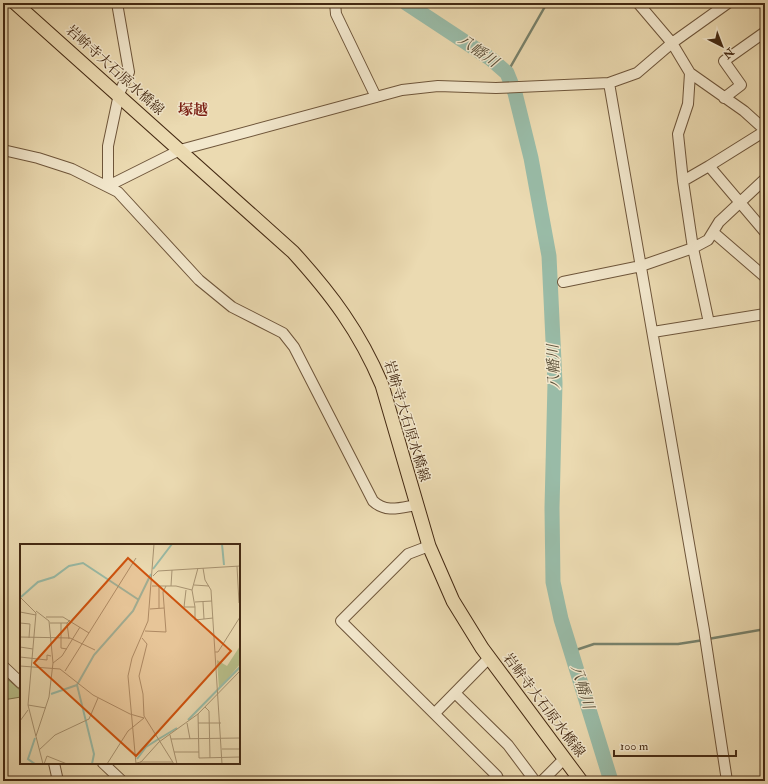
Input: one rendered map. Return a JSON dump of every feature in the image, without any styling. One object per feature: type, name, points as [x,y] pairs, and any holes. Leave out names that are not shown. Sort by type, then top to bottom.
[{"type":"main road","name":"岩峅寺大石原水橋線","points":[[15,3],[119,94],[293,252],[323,286],[352,325],[382,385],[429,546],[453,601],[489,658],[581,781]]},
{"type":"street","points":[[108,186],[108,146],[119,94],[129,72],[117,3]]},
{"type":"street","points":[[335,3],[336,14],[376,97]]},
{"type":"street","points":[[638,3],[672,43],[690,73],[744,111],[765,130],[683,181]]},
{"type":"street","points":[[108,186],[180,150],[402,90],[438,86],[496,88],[609,83],[637,73],[672,43],[728,3]]},
{"type":"street","points":[[724,98],[741,85],[724,61],[765,32]]},
{"type":"street","points":[[690,73],[688,104],[678,134],[693,248],[709,323]]},
{"type":"street","points":[[609,83],[703,622],[727,781]]},
{"type":"street","points":[[3,150],[38,158],[72,169],[118,192],[199,280],[232,307],[256,320],[274,327],[288,338],[372,501],[379,507],[386,510],[416,505]]},
{"type":"street","points":[[709,166],[765,232]]},
{"type":"street","points":[[563,282],[641,266],[693,248],[708,240],[719,222],[765,179]]},
{"type":"street","points":[[713,232],[765,277]]},
{"type":"street","points":[[653,332],[765,314]]},
{"type":"street","points":[[429,546],[408,554],[341,622],[435,713],[497,776],[499,781]]},
{"type":"street","points":[[435,713],[489,658]]},
{"type":"street","points":[[3,666],[20,682]]},
{"type":"street","points":[[455,693],[508,745],[535,781]]},
{"type":"street","points":[[542,781],[564,759]]},
{"type":"street","points":[[54,764],[58,781]]},
{"type":"street","points":[[105,764],[122,781]]},
{"type":"green space","points":[[3,675],[20,690],[20,697],[3,700]]},
{"type":"waterway","name":"八幡川","points":[[406,3],[491,59],[507,73],[515,93],[531,158],[549,256],[555,383],[552,508],[553,582],[561,619],[611,781]]},
{"type":"waterway","points":[[507,73],[547,3]]},
{"type":"waterway","points":[[708,639],[765,629]]},
{"type":"waterway","points":[[570,652],[594,644],[678,644],[704,640]]},
{"type":"district","name":"塚越","points":[[193,110]]}]
